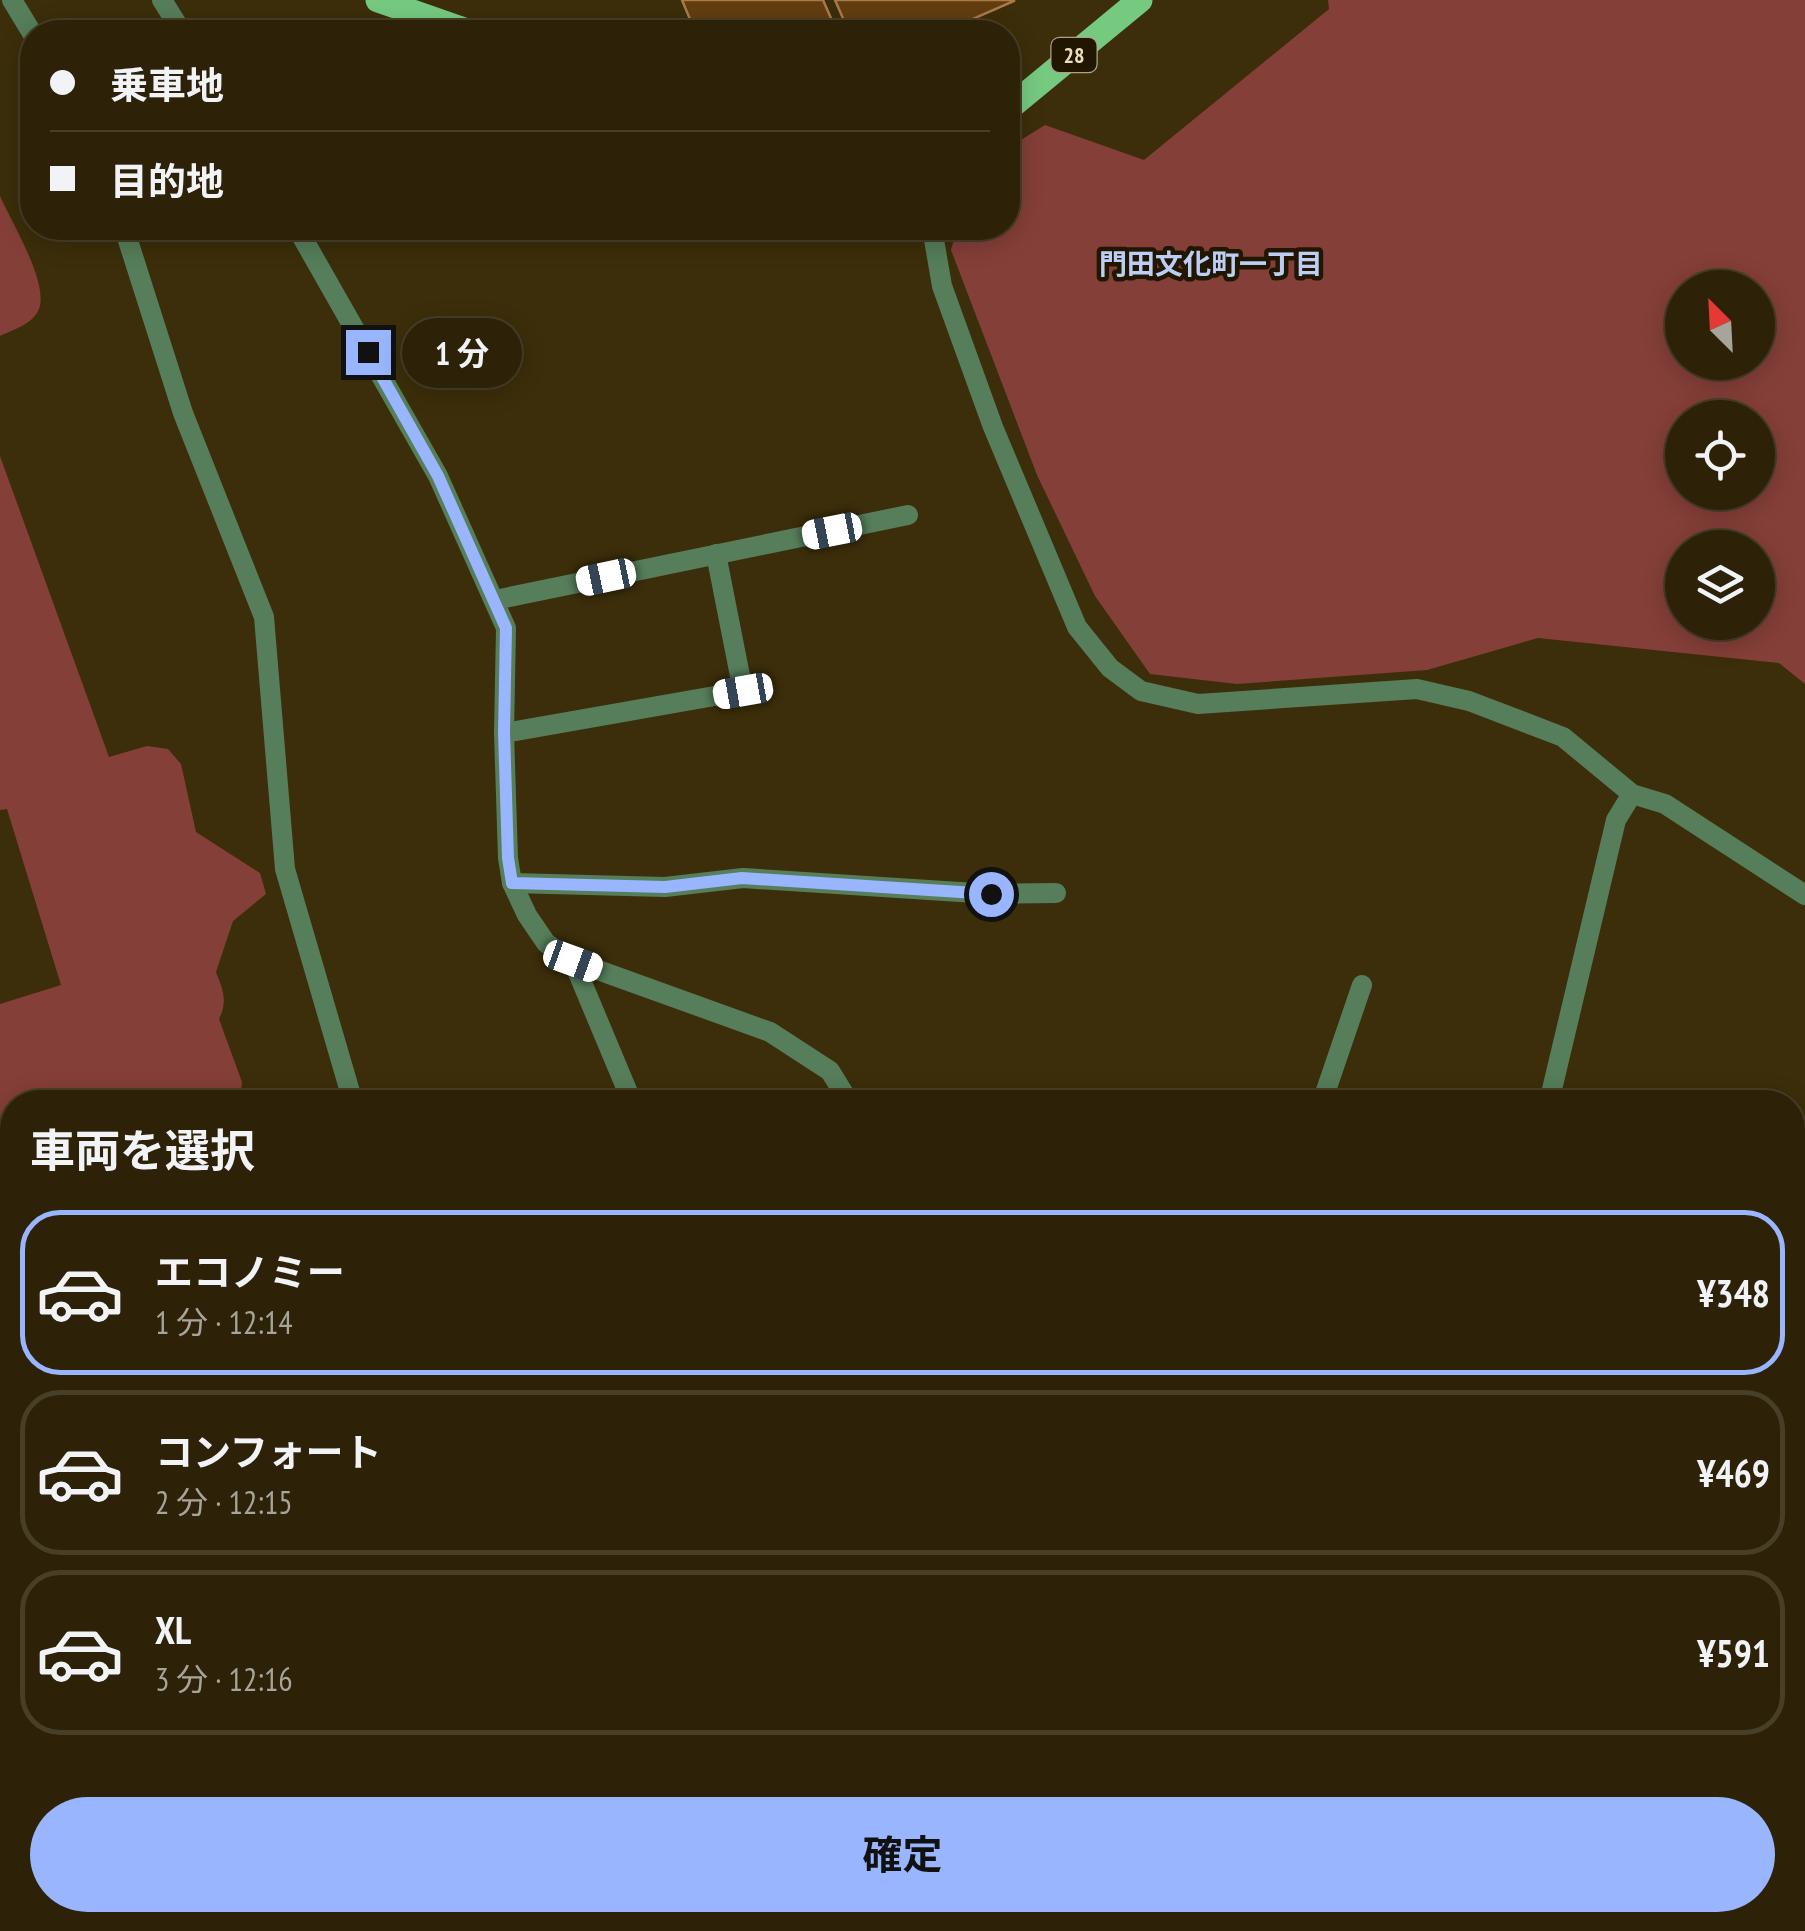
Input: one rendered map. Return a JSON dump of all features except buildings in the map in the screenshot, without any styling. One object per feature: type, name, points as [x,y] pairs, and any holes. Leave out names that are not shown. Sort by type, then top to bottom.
[{"type":"main road","points":[[378,0],[436,20]]},
{"type":"main road","name":"28","points":[[1020,99],[1140,0]]},
{"type":"street","points":[[128,240],[183,413],[264,617],[285,869],[349,1090]]},
{"type":"street","points":[[304,240],[438,476],[506,628],[508,858],[512,883],[527,915],[546,943],[573,961],[770,1032],[830,1071],[841,1090]]},
{"type":"street","points":[[934,240],[942,286],[994,427],[1077,627],[1110,668],[1141,692],[1198,704],[1417,690],[1470,701],[1563,738],[1632,794],[1665,804],[1805,895]]},
{"type":"street","points":[[496,600],[908,515]]},
{"type":"street","points":[[504,732],[743,691],[716,554]]},
{"type":"street","points":[[1552,1090],[1616,820],[1632,794]]},
{"type":"street","points":[[512,883],[665,887],[742,878],[991,894],[1056,893]]},
{"type":"street","points":[[573,961],[627,1090]]},
{"type":"street","points":[[1326,1090],[1362,985]]},
{"type":"shaded area","points":[[1328,0],[1805,0],[1805,684],[1779,663],[1538,638],[1427,670],[1237,684],[1150,674],[1095,596],[1037,475],[951,250],[954,240],[1020,240],[1020,141],[1045,125],[1144,160],[1329,9]]},
{"type":"shaded area","points":[[0,196],[34,268],[41,298],[32,319],[0,336]]},
{"type":"shaded area","points":[[0,456],[109,757],[147,746],[168,749],[181,764],[196,832],[260,873],[266,894],[233,921],[216,972],[224,1001],[219,1019],[242,1082],[241,1090],[0,1090],[0,1004],[61,985],[7,809],[0,810]]},
{"type":"district","name":"門田文化町一丁目","points":[[1211,263]]},
{"type":"route","points":[[368,352],[438,476],[506,628],[504,732],[512,883],[665,887],[742,878],[991,894]]}]
